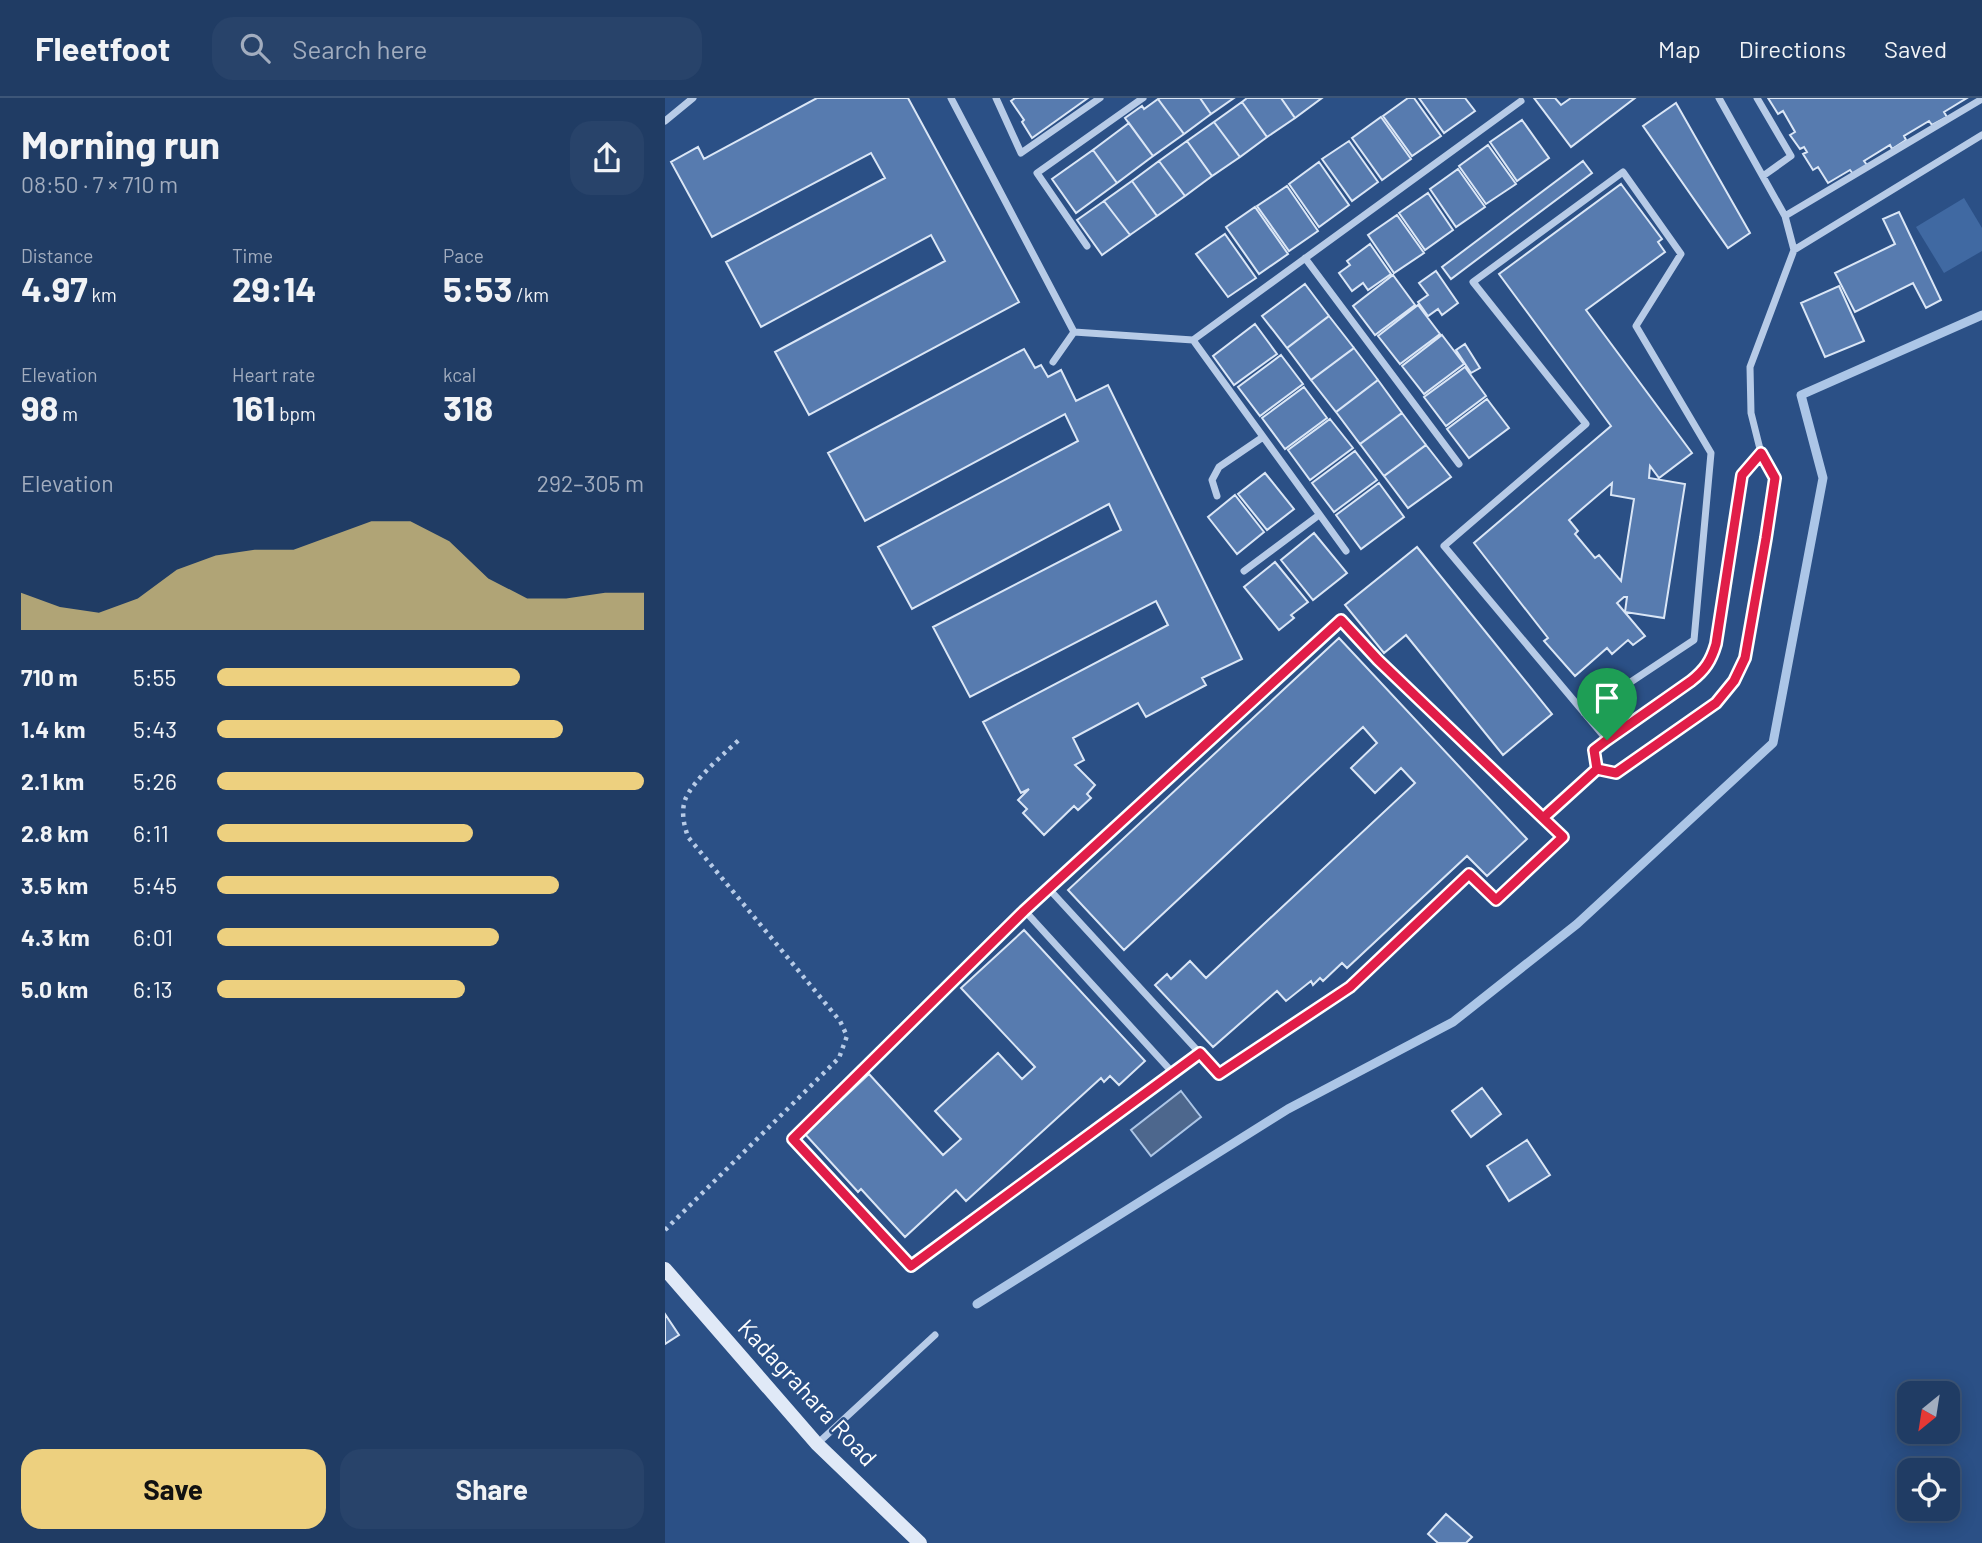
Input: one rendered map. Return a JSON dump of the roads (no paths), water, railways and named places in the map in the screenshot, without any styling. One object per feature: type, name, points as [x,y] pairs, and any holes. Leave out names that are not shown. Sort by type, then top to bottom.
[{"type":"street","points":[[665,121],[693,98]]},
{"type":"street","points":[[951,98],[1074,332]]},
{"type":"street","points":[[996,98],[1021,153],[1100,98]]},
{"type":"street","points":[[1087,246],[1037,173],[1143,98]]},
{"type":"street","points":[[1597,769],[1616,773],[1716,703],[1734,681],[1745,658],[1775,478],[1761,453],[1751,413],[1750,367],[1794,250],[1786,216],[1719,98]]},
{"type":"street","points":[[1757,98],[1791,156],[1763,176]]},
{"type":"street","points":[[1786,216],[1982,99]]},
{"type":"street","points":[[1074,332],[1193,340],[1521,101]]},
{"type":"street","points":[[1794,250],[1982,135]]},
{"type":"street","points":[[1584,713],[1694,640],[1711,453],[1636,326],[1681,254],[1623,172],[1473,282],[1586,424],[1444,546],[1584,713],[1607,740]]},
{"type":"street","points":[[1305,258],[1459,464]]},
{"type":"street","points":[[1053,362],[1074,332]]},
{"type":"street","points":[[1193,340],[1346,551]]},
{"type":"street","points":[[1217,496],[1212,480],[1219,467],[1263,437]]},
{"type":"street","points":[[1597,769],[1594,750],[1691,681],[1711,661],[1716,644],[1742,475],[1761,453]]},
{"type":"street","points":[[1244,571],[1319,515]]},
{"type":"street","points":[[1049,888],[1200,1053],[1219,1074],[1350,987],[1469,874],[1496,900],[1563,837],[1378,660],[1341,620],[1049,888],[1024,911],[793,1139],[911,1266],[1200,1053]]},
{"type":"street","points":[[1543,818],[1597,769]]},
{"type":"street","points":[[1024,911],[1173,1073]]},
{"type":"street","name":"Kadagrahara Road","points":[[665,1269],[817,1444],[920,1543]]},
{"type":"street","points":[[817,1444],[935,1335]]},
{"type":"waterway","points":[[977,1304],[1288,1109],[1453,1022],[1577,924],[1773,743],[1823,478],[1801,395],[1982,315]]}]
